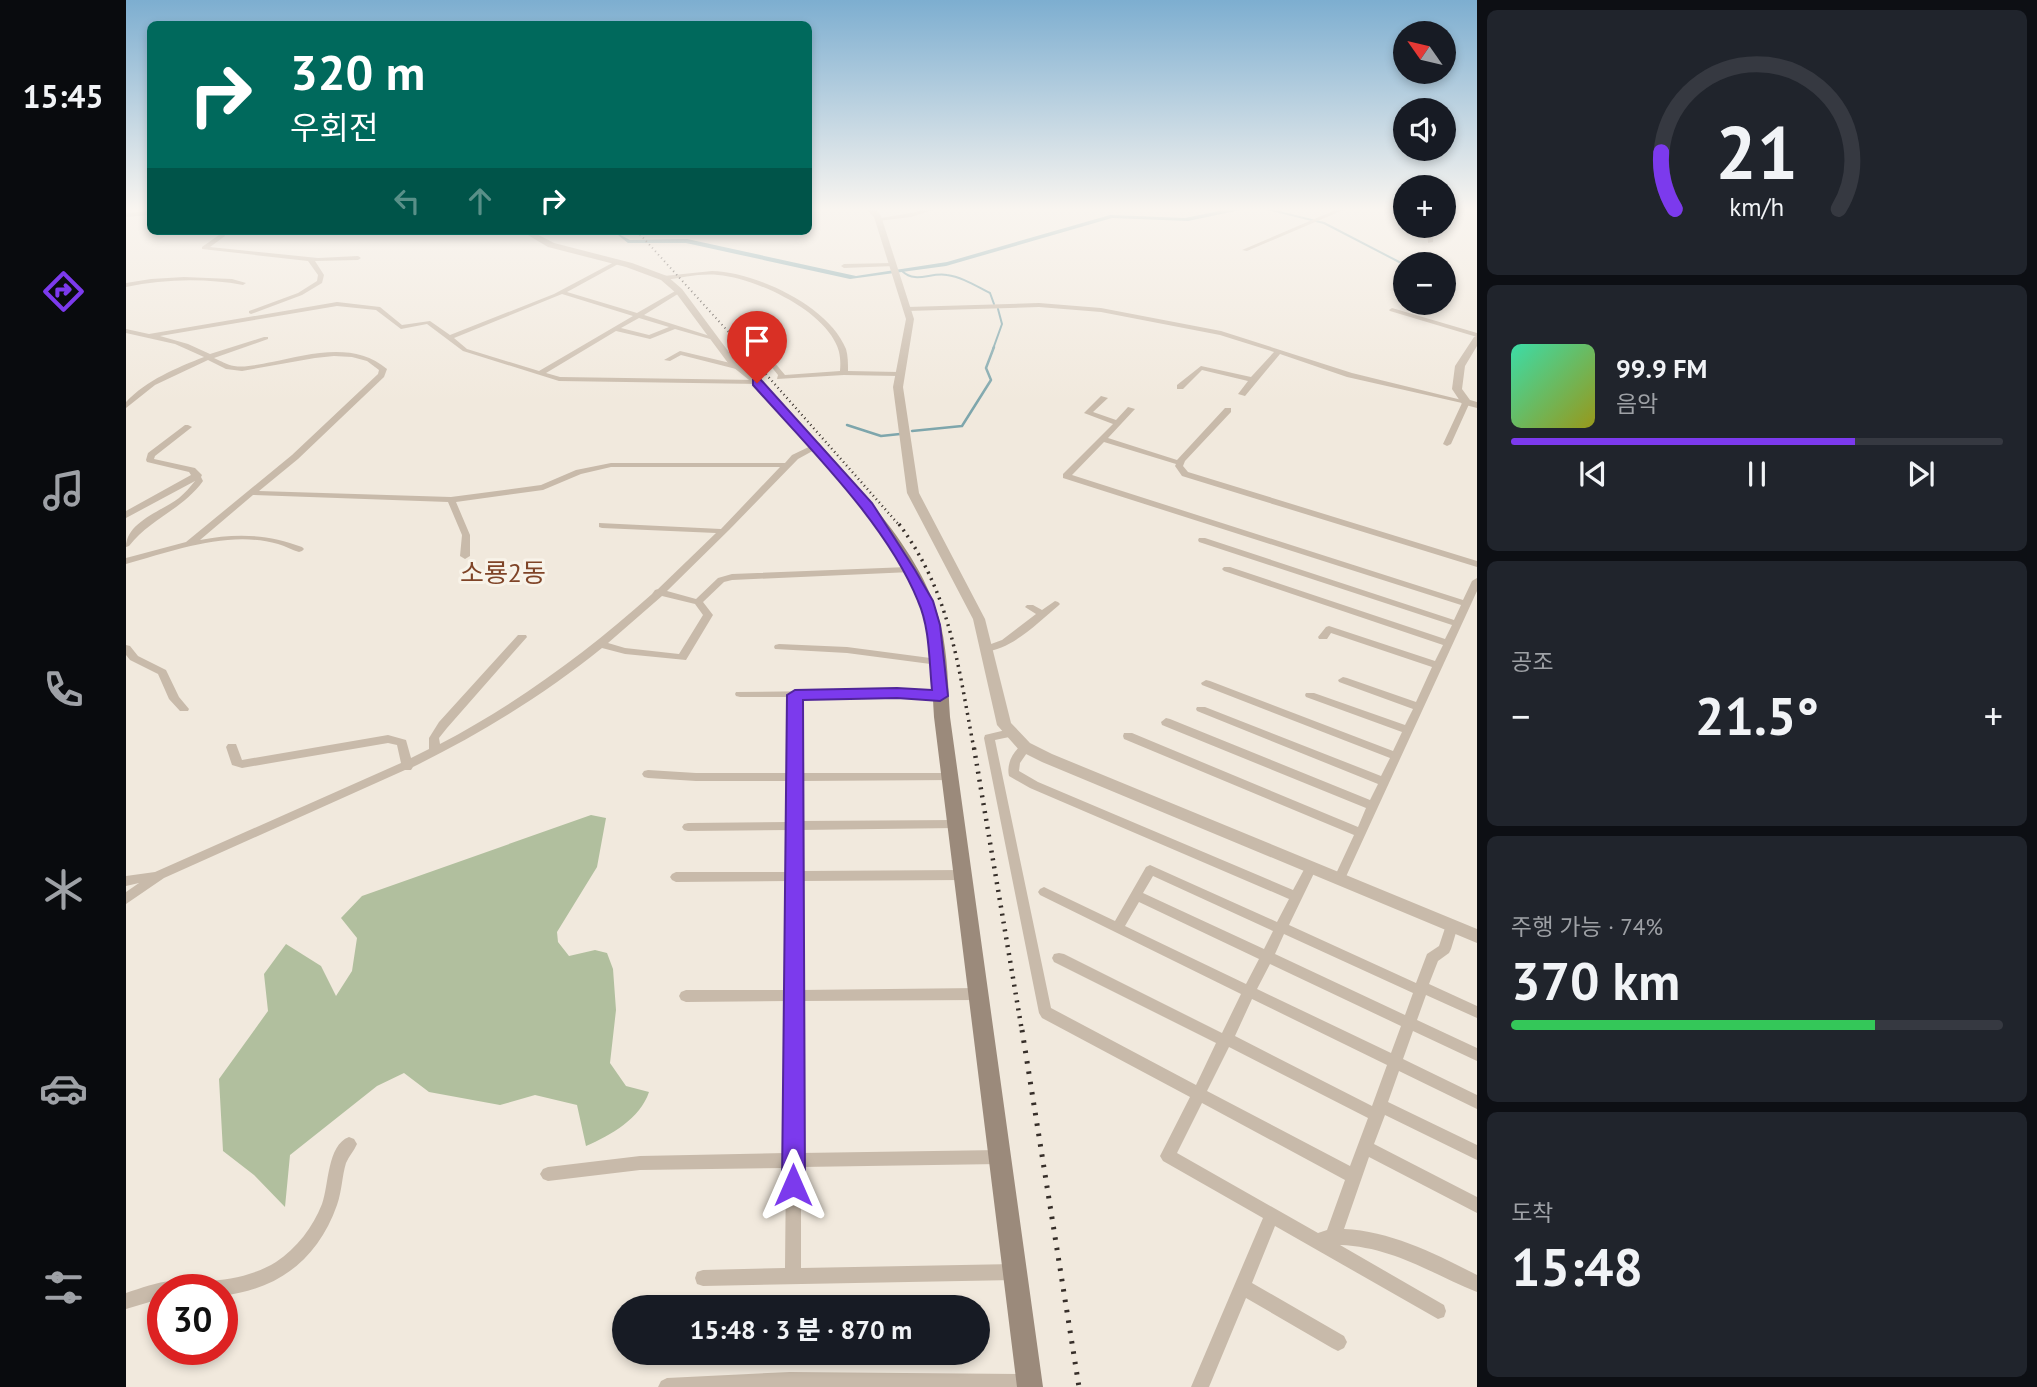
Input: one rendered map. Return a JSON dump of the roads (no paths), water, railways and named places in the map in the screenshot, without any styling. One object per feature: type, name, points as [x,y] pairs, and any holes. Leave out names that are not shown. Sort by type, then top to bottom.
[{"type":"main road","points":[[814,446],[867,506],[926,601],[938,662],[949,777],[1030,1385]]},
{"type":"street","points":[[212,325],[312,289],[322,278],[319,273]]},
{"type":"street","points":[[449,338],[561,292],[598,273]]},
{"type":"street","points":[[126,899],[160,875],[407,766],[501,715],[602,645],[788,465],[814,446],[757,383],[710,337],[679,290],[664,278],[649,273]]},
{"type":"street","points":[[895,273],[910,327],[899,374],[899,402],[913,493],[979,619],[1004,724],[1010,733],[1026,747],[1477,936]]},
{"type":"street","points":[[664,278],[721,274],[764,286],[794,300],[833,333],[843,352],[844,373]]},
{"type":"street","points":[[126,285],[143,281],[186,282],[222,278],[243,283]]},
{"type":"street","points":[[539,374],[679,290]]},
{"type":"street","points":[[561,292],[710,337]]},
{"type":"street","points":[[147,336],[317,305],[359,305],[378,308],[401,327],[428,322],[465,350],[568,381],[757,383]]},
{"type":"street","points":[[907,309],[1039,305],[1081,307],[1221,332],[1350,375],[1472,403]]},
{"type":"street","points":[[1392,310],[1477,337],[1460,366],[1457,389],[1472,403]]},
{"type":"street","points":[[615,329],[650,337],[676,326]]},
{"type":"street","points":[[126,331],[193,349],[224,366],[240,369],[322,354],[362,358],[376,362],[383,369],[381,375],[353,403],[254,493],[190,543]]},
{"type":"street","points":[[754,331],[761,350],[781,377],[844,373],[899,374]]},
{"type":"street","points":[[126,406],[139,393],[208,358],[266,338]]},
{"type":"street","points":[[1242,394],[1279,351]]},
{"type":"street","points":[[668,360],[680,354],[740,368]]},
{"type":"street","points":[[1180,387],[1201,368],[1253,380]]},
{"type":"street","points":[[126,393],[139,393]]},
{"type":"street","points":[[1104,398],[1088,413],[1116,423]]},
{"type":"street","points":[[1447,444],[1472,403]]},
{"type":"street","points":[[1131,409],[1066,476],[1466,604]]},
{"type":"street","points":[[1228,410],[1180,463],[1181,471],[1191,477],[1477,564]]},
{"type":"street","points":[[126,544],[149,517],[191,494],[199,481],[198,475],[192,470],[150,460],[152,455],[188,427]]},
{"type":"street","points":[[1103,439],[1180,463]]},
{"type":"street","points":[[254,493],[350,494],[451,500],[543,487],[579,472],[611,465],[788,465]]},
{"type":"street","points":[[126,515],[198,475]]},
{"type":"street","points":[[451,500],[466,535],[465,556]]},
{"type":"street","points":[[602,525],[720,531]]},
{"type":"street","points":[[126,571],[126,562],[190,543],[229,538],[277,541],[299,549]]},
{"type":"street","points":[[1202,540],[1457,624]]},
{"type":"street","points":[[1227,569],[1448,643]]},
{"type":"street","points":[[698,602],[721,580],[733,577],[908,570]]},
{"type":"street","points":[[1340,878],[1477,581]]},
{"type":"street","points":[[602,645],[625,651],[682,658],[708,615],[698,602],[658,592]]},
{"type":"street","points":[[987,649],[1006,642],[1055,604]]},
{"type":"street","points":[[1030,607],[1042,614]]},
{"type":"street","points":[[1323,637],[1329,629],[1438,665]]},
{"type":"street","points":[[435,751],[435,738],[443,725],[522,637]]},
{"type":"street","points":[[779,647],[855,651],[938,662]]},
{"type":"street","points":[[126,648],[131,656],[162,672],[174,699],[184,709]]},
{"type":"street","points":[[1343,680],[1419,707]]},
{"type":"street","points":[[1206,683],[1396,755]]},
{"type":"street","points":[[740,694],[897,693],[940,696]]},
{"type":"street","points":[[793,1277],[795,695]]},
{"type":"street","points":[[1310,695],[1408,730]]},
{"type":"street","points":[[1201,709],[1384,782]]},
{"type":"street","points":[[1167,722],[1373,806]]},
{"type":"street","points":[[1010,733],[989,738],[1044,1009],[1056,1021],[1355,1177]]},
{"type":"street","points":[[1128,736],[1361,833]]},
{"type":"street","points":[[232,747],[236,762],[242,764],[388,739],[402,743],[407,766]]},
{"type":"street","points":[[1026,747],[1014,762],[1013,772],[1034,785],[1296,897]]},
{"type":"street","points":[[648,774],[795,778],[949,777]]},
{"type":"street","points":[[688,827],[956,824]]},
{"type":"street","points":[[1311,867],[1168,1156],[1272,1215],[1325,1239],[1438,1311]]},
{"type":"street","points":[[1118,927],[1150,870],[1477,1012]]},
{"type":"street","points":[[126,881],[160,875]]},
{"type":"street","points":[[676,877],[962,875]]},
{"type":"street","points":[[1044,892],[1477,1102]]},
{"type":"street","points":[[1136,895],[1477,1055]]},
{"type":"street","points":[[1325,1239],[1355,1177],[1432,958],[1444,949],[1452,926]]},
{"type":"street","points":[[1059,958],[1379,1111],[1477,1153]]},
{"type":"street","points":[[686,996],[978,994]]},
{"type":"street","points":[[238,1284],[255,1283],[291,1263],[315,1237],[330,1203],[340,1161],[349,1144]]},
{"type":"street","points":[[1366,1148],[1477,1205]]},
{"type":"street","points":[[548,1174],[640,1163],[1000,1157]]},
{"type":"street","points":[[1200,1387],[1272,1215]]},
{"type":"street","points":[[1325,1239],[1350,1236],[1388,1245],[1477,1284]]},
{"type":"street","points":[[703,1278],[1015,1272]]},
{"type":"street","points":[[1242,1287],[1338,1342]]},
{"type":"street","points":[[126,1301],[147,1295]]},
{"type":"street","points":[[667,1387],[790,1381],[1030,1385]]},
{"type":"water","points":[[821,273],[856,276],[896,273],[850,279]]},
{"type":"waterway","points":[[904,273],[913,277],[941,274],[958,278],[990,293],[994,304]]},
{"type":"waterway","points":[[993,349],[1002,324],[998,309]]},
{"type":"waterway","points":[[912,431],[962,426],[991,380],[986,368],[994,347]]},
{"type":"waterway","points":[[847,425],[881,436],[900,434]]},
{"type":"railway","points":[[675,273],[744,349]]},
{"type":"railway","points":[[742,347],[900,526]]},
{"type":"railway","points":[[899,524],[916,550],[941,604],[957,660],[974,749]]},
{"type":"railway","points":[[974,748],[1022,1031]]},
{"type":"railway","points":[[1022,1030],[1079,1387]]},
{"type":"district","name":"소룡2동","points":[[503,572]]}]
